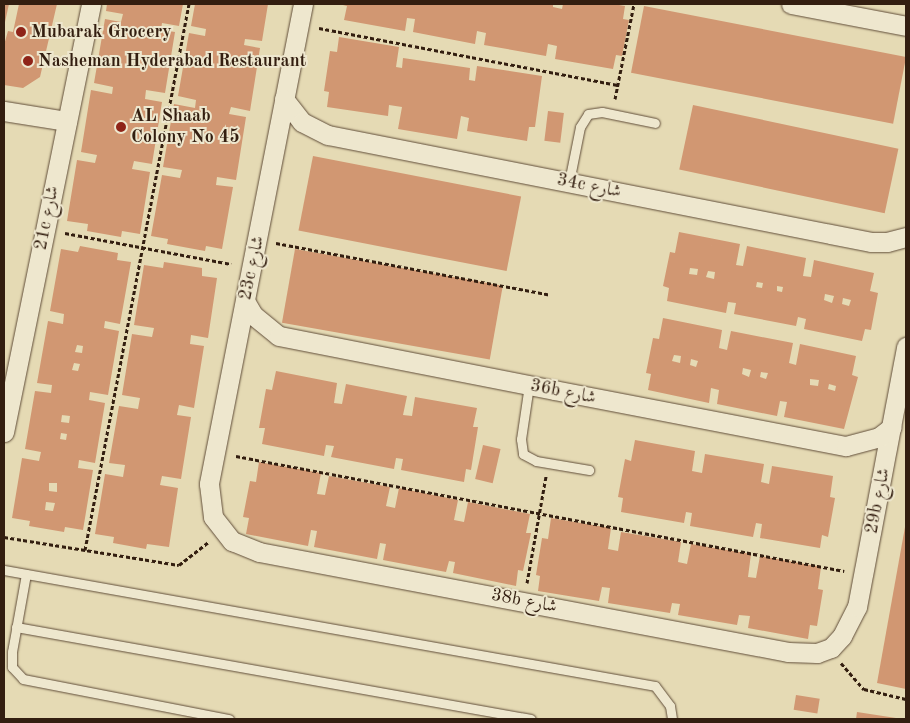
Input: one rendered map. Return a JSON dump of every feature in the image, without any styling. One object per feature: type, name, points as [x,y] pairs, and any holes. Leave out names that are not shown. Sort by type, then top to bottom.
[{"type":"street","name":"21c شارع","points":[[4,432],[91,4]]},
{"type":"street","name":"23c شارع","points":[[221,531],[209,500],[215,452],[303,4]]},
{"type":"street","points":[[790,4],[857,10],[906,26]]},
{"type":"street","name":"34c شارع","points":[[284,99],[302,122],[328,135],[871,242],[886,242],[906,237]]},
{"type":"street","points":[[4,111],[67,121]]},
{"type":"street","name":"36b شارع","points":[[245,301],[253,315],[279,336],[838,445],[863,443],[892,426]]},
{"type":"street","name":"29b شارع","points":[[831,648],[851,622],[863,574],[906,347]]},
{"type":"street","name":"38b شارع","points":[[221,531],[238,544],[259,552],[788,652],[817,652],[831,648]]},
{"type":"lane","points":[[569,182],[582,120],[594,112],[655,123]]},
{"type":"lane","points":[[530,385],[520,447],[529,459],[589,470]]},
{"type":"lane","points":[[4,570],[655,686],[670,706],[672,719]]},
{"type":"lane","points":[[26,574],[16,627],[12,666],[24,679],[229,719]]},
{"type":"lane","points":[[16,627],[531,719]]},
{"type":"path","points":[[85,550],[188,4]]},
{"type":"path","points":[[612,114],[634,4]]},
{"type":"path","points":[[299,24],[618,85]]},
{"type":"path","points":[[45,229],[252,268]]},
{"type":"path","points":[[258,240],[550,295]]},
{"type":"path","points":[[215,452],[863,574]]},
{"type":"path","points":[[524,601],[549,464]]},
{"type":"path","points":[[4,537],[179,565],[221,531]]},
{"type":"path","points":[[831,648],[848,674],[864,689],[906,700]]},
{"type":"building","points":[[4,4],[9,4],[5,22],[4,22]]},
{"type":"building","points":[[19,4],[57,4],[40,77],[23,88],[4,85],[4,45],[8,31],[13,32]]},
{"type":"building","name":"AL Shaab Colony No 45","points":[[107,4],[183,4],[179,26],[162,23],[161,30],[175,32],[165,93],[146,90],[145,99],[162,102],[152,164],[134,161],[132,169],[150,172],[140,234],[122,231],[121,237],[87,231],[88,224],[67,221],[77,160],[95,163],[97,155],[81,152],[91,90],[112,94],[113,87],[94,83],[105,19],[121,22],[123,14],[106,11]]},
{"type":"building","points":[[195,4],[268,4],[262,41],[245,39],[244,45],[260,48],[250,111],[231,107],[229,114],[246,117],[236,180],[217,177],[216,185],[233,187],[222,249],[206,246],[205,251],[167,244],[168,239],[151,236],[162,175],[180,178],[182,170],[163,167],[174,104],[195,108],[196,100],[178,96],[189,33],[205,36],[206,29],[191,26]]},
{"type":"building","points":[[339,4],[553,4],[553,7],[562,9],[563,4],[613,4],[625,6],[623,19],[629,20],[622,56],[616,55],[613,69],[555,59],[557,46],[548,44],[546,56],[484,45],[486,33],[477,31],[475,44],[413,32],[415,19],[407,18],[405,31],[344,20],[347,6]]},
{"type":"building","points":[[644,6],[906,57],[893,124],[631,73]]},
{"type":"building","points":[[339,37],[399,47],[396,67],[402,68],[403,58],[470,68],[469,80],[475,81],[477,66],[542,76],[535,127],[529,127],[527,141],[467,131],[469,118],[461,116],[457,139],[398,129],[402,107],[389,105],[388,116],[327,107],[329,92],[324,91],[330,51],[337,52]]},
{"type":"building","points":[[693,105],[898,149],[885,213],[679,170]]},
{"type":"building","points":[[548,111],[564,113],[560,143],[544,141]]},
{"type":"building","points":[[313,156],[521,196],[507,271],[298,231]]},
{"type":"building","points":[[679,232],[740,244],[736,265],[743,266],[747,246],[806,258],[803,276],[811,277],[814,260],[874,273],[870,291],[878,293],[871,330],[865,329],[862,341],[804,329],[806,319],[798,317],[796,326],[734,314],[736,303],[728,302],[726,313],[667,301],[669,288],[663,286],[670,252],[675,253]],"holes":[[[690,268],[698,269],[697,275],[689,274]],[[708,271],[715,272],[714,279],[706,277]],[[757,282],[763,283],[762,288],[756,287]],[[777,286],[783,287],[782,292],[777,291]],[[825,294],[834,296],[832,303],[824,300]],[[843,298],[851,300],[849,306],[842,304]]]},
{"type":"building","points":[[80,246],[118,253],[117,260],[131,262],[120,324],[105,321],[104,328],[119,331],[108,395],[90,392],[89,400],[105,403],[95,463],[79,460],[78,468],[93,470],[83,530],[65,527],[64,532],[29,526],[30,521],[12,518],[22,458],[39,461],[41,452],[25,449],[35,391],[51,393],[52,385],[37,383],[48,321],[63,324],[64,314],[50,311],[61,249],[78,252]],"holes":[[[77,345],[83,346],[82,353],[75,352]],[[74,363],[80,364],[78,371],[72,370]],[[62,415],[70,416],[69,423],[61,422]],[[61,433],[67,434],[66,440],[60,439]],[[49,483],[57,483],[57,492],[49,491]],[[46,502],[55,503],[53,511],[45,510]]]},
{"type":"building","points":[[295,249],[503,286],[490,360],[282,323]]},
{"type":"building","points":[[164,262],[202,268],[202,276],[217,278],[208,338],[191,335],[190,344],[204,346],[194,408],[179,405],[177,415],[191,417],[181,479],[162,476],[160,485],[178,488],[169,547],[147,544],[146,549],[113,543],[114,537],[95,534],[105,474],[123,477],[125,465],[109,463],[119,406],[138,409],[140,398],[122,395],[132,334],[152,337],[154,328],[134,325],[144,265],[163,268]]},
{"type":"building","points":[[663,318],[722,330],[719,348],[727,350],[731,331],[793,343],[789,363],[796,365],[800,344],[856,356],[852,375],[858,377],[844,429],[784,417],[787,402],[780,401],[777,416],[717,404],[719,390],[711,388],[709,403],[648,390],[651,374],[646,373],[653,338],[659,339]],"holes":[[[674,355],[681,356],[680,363],[672,361]],[[691,359],[698,361],[696,367],[690,365]],[[743,368],[751,370],[749,377],[742,374]],[[761,372],[768,373],[766,379],[760,377]],[[810,379],[819,380],[818,386],[810,385]],[[829,384],[836,386],[835,391],[828,389]]]},
{"type":"building","points":[[276,371],[337,383],[334,403],[342,404],[346,384],[407,396],[403,415],[412,416],[415,397],[477,408],[473,427],[478,427],[471,470],[466,469],[464,482],[401,470],[403,459],[396,458],[394,469],[331,457],[334,446],[326,445],[324,456],[262,444],[265,428],[259,428],[266,389],[272,390]]},
{"type":"building","points":[[635,440],[695,451],[692,471],[702,473],[705,454],[764,464],[761,482],[769,484],[772,466],[833,476],[830,497],[835,498],[828,537],[822,535],[820,548],[760,538],[762,524],[756,523],[753,537],[690,526],[692,513],[686,512],[684,523],[621,512],[623,498],[618,497],[625,459],[631,461]]},
{"type":"building","points":[[483,445],[501,449],[493,483],[475,479]]},
{"type":"building","points":[[259,462],[321,473],[317,494],[325,495],[329,476],[390,487],[386,506],[395,508],[399,488],[458,500],[454,520],[464,522],[468,502],[530,514],[526,533],[531,533],[523,571],[518,570],[516,586],[453,573],[455,562],[449,561],[446,572],[383,560],[386,544],[380,543],[377,559],[314,547],[317,531],[311,530],[308,546],[246,534],[249,518],[243,517],[250,481],[256,482]]},
{"type":"building","points":[[551,518],[611,528],[608,549],[618,551],[621,532],[681,542],[678,562],[687,564],[691,544],[751,554],[748,577],[756,578],[760,556],[821,567],[818,589],[823,590],[817,626],[810,625],[808,639],[748,628],[750,616],[739,615],[737,625],[678,615],[680,604],[672,603],[670,613],[608,603],[610,588],[602,587],[599,601],[538,591],[540,576],[536,575],[542,538],[548,539]]},
{"type":"building","points":[[906,527],[906,689],[877,683]]},
{"type":"building","points":[[796,695],[820,699],[817,714],[794,710]]},
{"type":"building","points":[[857,712],[896,718],[896,719],[856,719]]},
{"type":"place","name":"Mubarak Grocery","points":[[21,32]]},
{"type":"place","name":"Nasheman Hyderabad Restaurant","points":[[28,61]]},
{"type":"place","name":"AL Shaab Colony No 45","points":[[121,127]]}]
